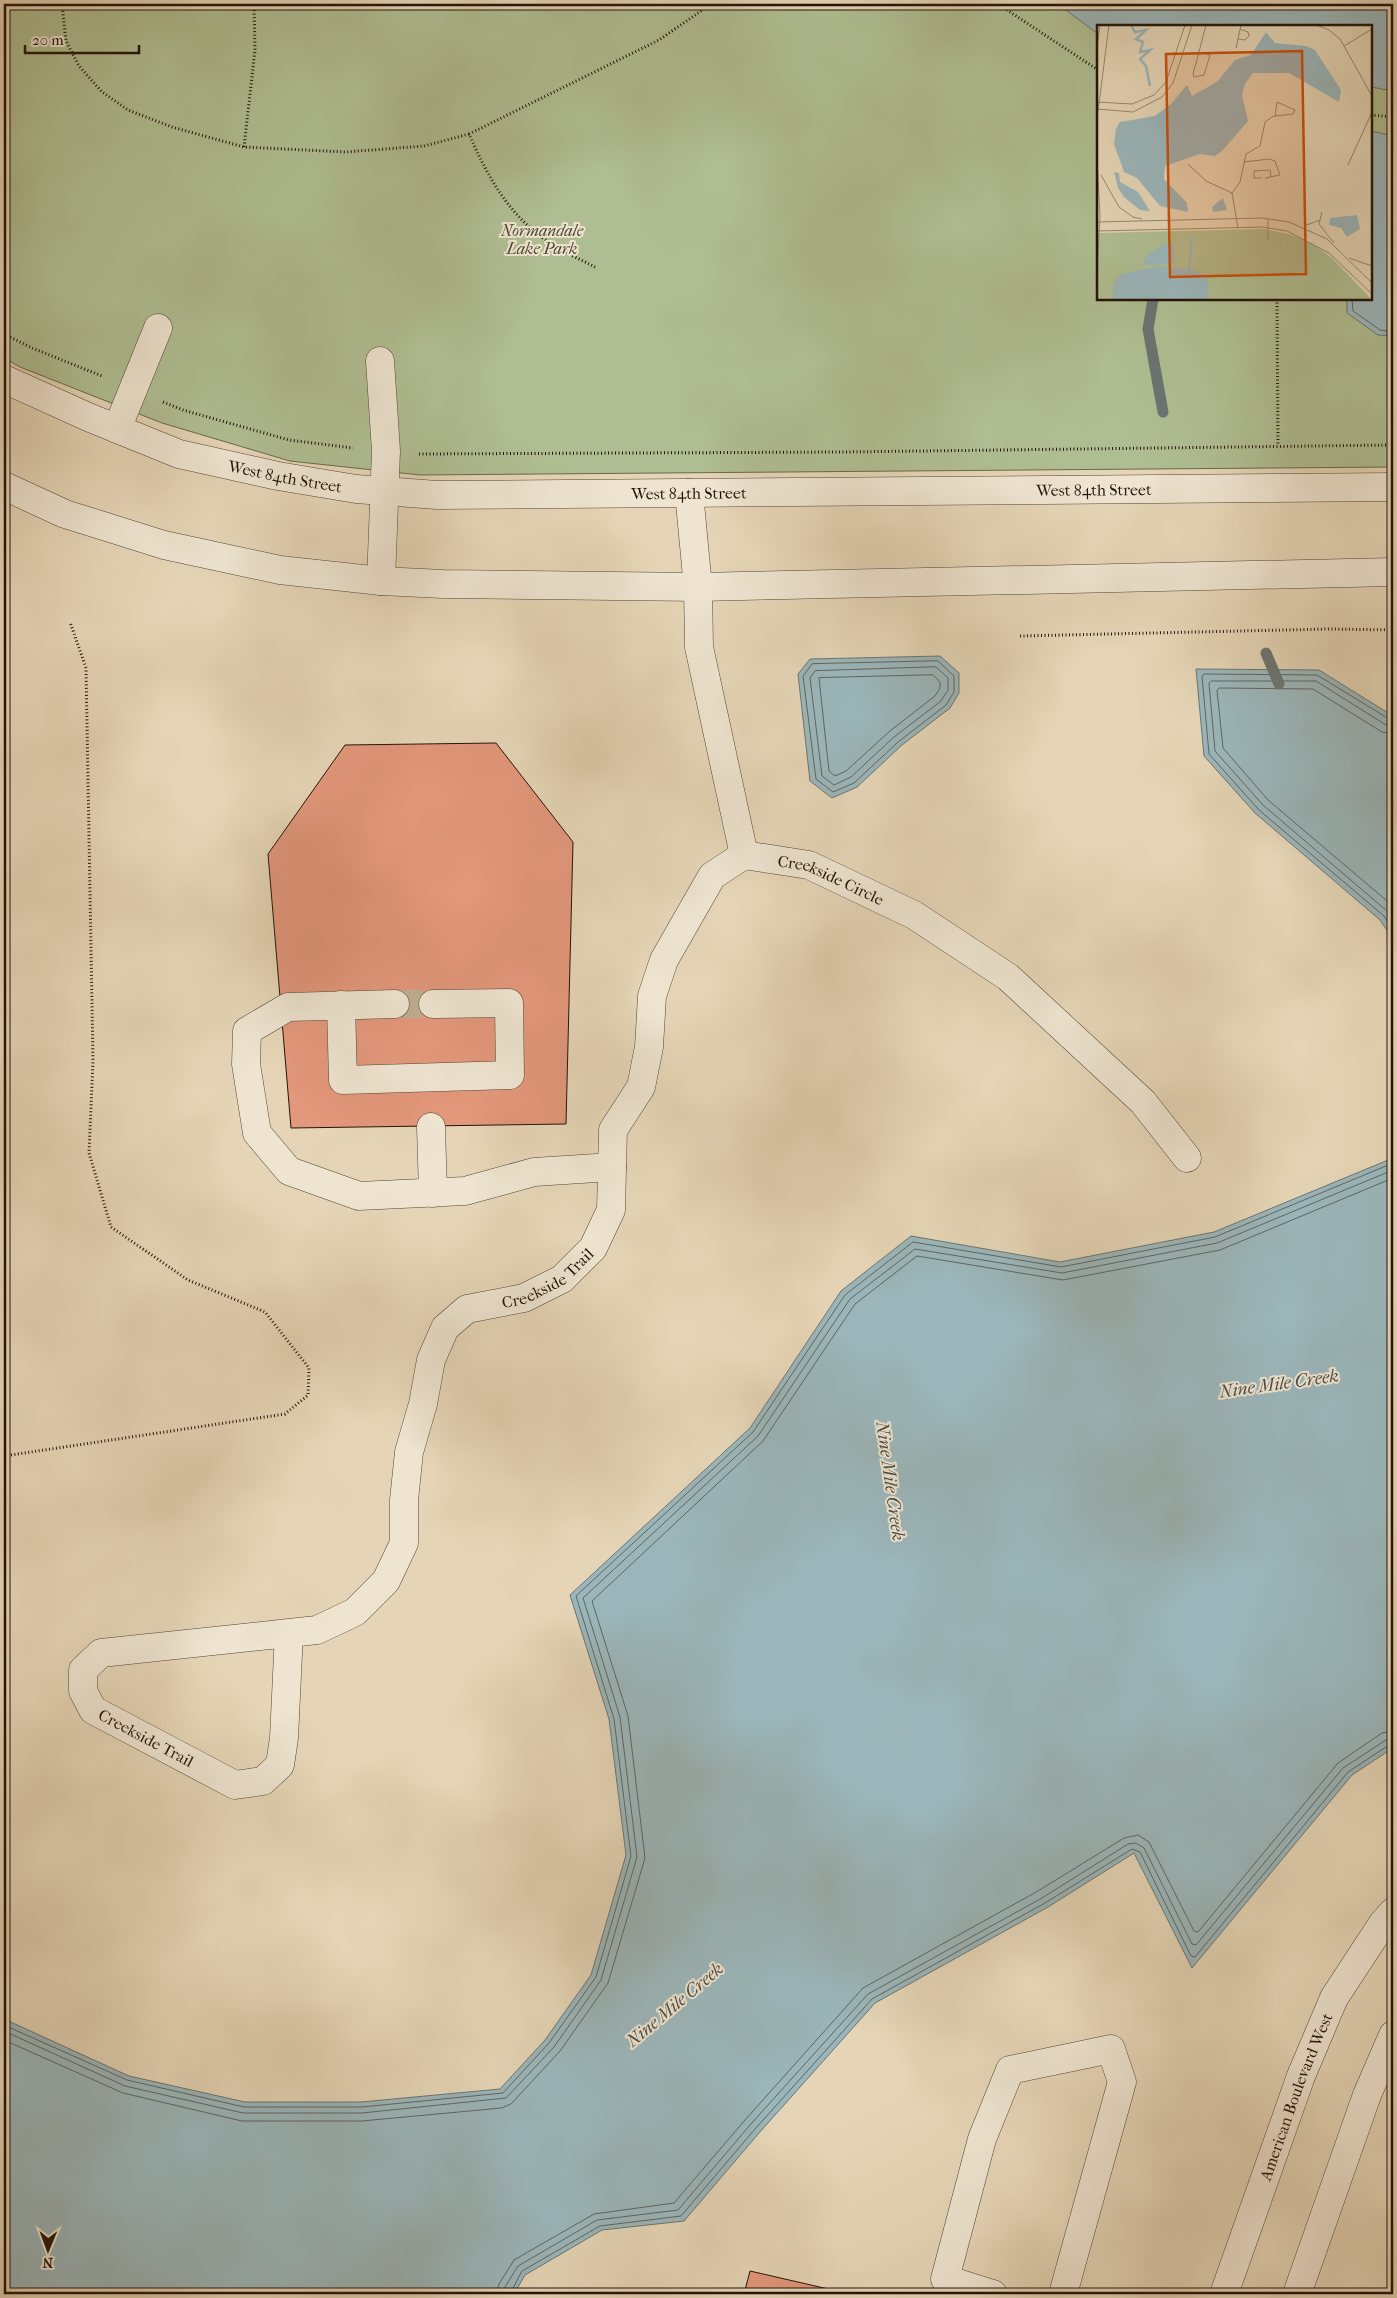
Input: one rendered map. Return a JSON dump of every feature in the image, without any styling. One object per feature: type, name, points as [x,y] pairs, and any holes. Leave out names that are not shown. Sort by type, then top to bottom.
[{"type":"street","points":[[117,429],[158,328]]},
{"type":"street","points":[[380,361],[386,451],[381,581]]},
{"type":"street","name":"West 84th Street","points":[[4,380],[179,454],[278,476],[356,489],[437,495],[1393,487]]},
{"type":"street","points":[[4,486],[65,514],[164,545],[280,570],[381,581],[443,584],[698,587],[1393,572]]},
{"type":"street","points":[[689,493],[698,587],[698,647],[744,855]]},
{"type":"street","points":[[4,504],[40,503]]},
{"type":"street","name":"Creekside Circle","points":[[744,855],[809,865],[914,915],[1008,977],[1143,1102],[1187,1158]]},
{"type":"street","name":"Creekside Trail","points":[[289,1633],[284,1738],[280,1765],[263,1781],[236,1785],[93,1710],[83,1691],[83,1670],[101,1653],[317,1630],[355,1612],[386,1581],[404,1543],[404,1500],[409,1452],[423,1404],[431,1360],[445,1328],[467,1309],[524,1298],[562,1279],[594,1248],[611,1210],[613,1130],[641,1087],[648,1046],[652,996],[664,960],[712,876],[744,855]]},
{"type":"street","points":[[340,1005],[343,1080],[510,1075],[509,1002],[433,1004]]},
{"type":"street","points":[[395,1004],[288,1008],[247,1031],[246,1064],[257,1133],[289,1171],[359,1196],[465,1191],[534,1172],[612,1167]]},
{"type":"street","points":[[431,1126],[433,1193]]},
{"type":"street","name":"American Boulevard West","points":[[1224,2294],[1300,2076],[1334,1998],[1383,1923],[1393,1912]]},
{"type":"street","points":[[1297,2294],[1366,2096],[1393,2035]]},
{"type":"street","points":[[993,2294],[945,2279],[982,2139],[1010,2070],[1112,2050],[1122,2082],[1063,2294]]},
{"type":"path","points":[[62,4],[66,41],[80,66],[102,92],[128,110],[172,126],[244,147],[346,152],[424,146],[469,134],[659,40],[711,4]]},
{"type":"path","points":[[244,147],[255,50],[254,4]]},
{"type":"path","points":[[998,4],[1097,69]]},
{"type":"path","points":[[1372,115],[1393,117]]},
{"type":"path","points":[[469,134],[482,163],[504,202],[547,242],[595,267]]},
{"type":"path","points":[[1277,300],[1278,446]]},
{"type":"path","points":[[4,334],[32,348],[183,410],[289,440],[422,454],[842,452],[1393,445]]},
{"type":"path","points":[[4,1456],[285,1414],[308,1395],[309,1368],[265,1312],[188,1280],[111,1227],[89,1153],[94,1061],[86,668],[70,622]]},
{"type":"path","points":[[1020,636],[1329,629],[1393,630]]},
{"type":"green space","name":"Normandale Lake Park","points":[[4,4],[1393,4],[1393,467],[420,475],[290,461],[162,423],[20,367],[4,358]]},
{"type":"water","points":[[1058,4],[1393,4],[1393,91],[1372,87],[1372,25],[1097,25],[1097,33]]},
{"type":"water","points":[[1372,131],[1393,136],[1393,336],[1378,335],[1347,313],[1347,300],[1372,300]]},
{"type":"water","points":[[940,656],[959,673],[959,693],[950,708],[902,745],[857,787],[832,798],[810,781],[798,674],[810,659]]},
{"type":"water","points":[[1196,669],[1319,670],[1393,716],[1393,939],[1380,920],[1255,813],[1204,756]]},
{"type":"water","points":[[1393,1158],[1393,1748],[1352,1775],[1192,1968],[1134,1853],[1048,1907],[875,2003],[759,2133],[684,2221],[602,2230],[525,2275],[514,2294],[4,2294],[4,2019],[129,2076],[245,2102],[361,2102],[500,2089],[545,2040],[591,1975],[626,1855],[609,1719],[570,1595],[750,1428],[841,1291],[911,1236],[1060,1262],[1214,1232]]},
{"type":"building","points":[[496,743],[573,842],[566,1124],[291,1128],[268,854],[345,745]]},
{"type":"building","points":[[750,2271],[850,2294],[744,2294]]},
{"type":"waterway","name":"Nine Mile Creek","points":[[1153,300],[1148,329],[1163,412]]},
{"type":"waterway","name":"Nine Mile Creek","points":[[1266,653],[1279,684]]},
{"type":"tunnel","points":[[395,1004],[433,1004]]}]
